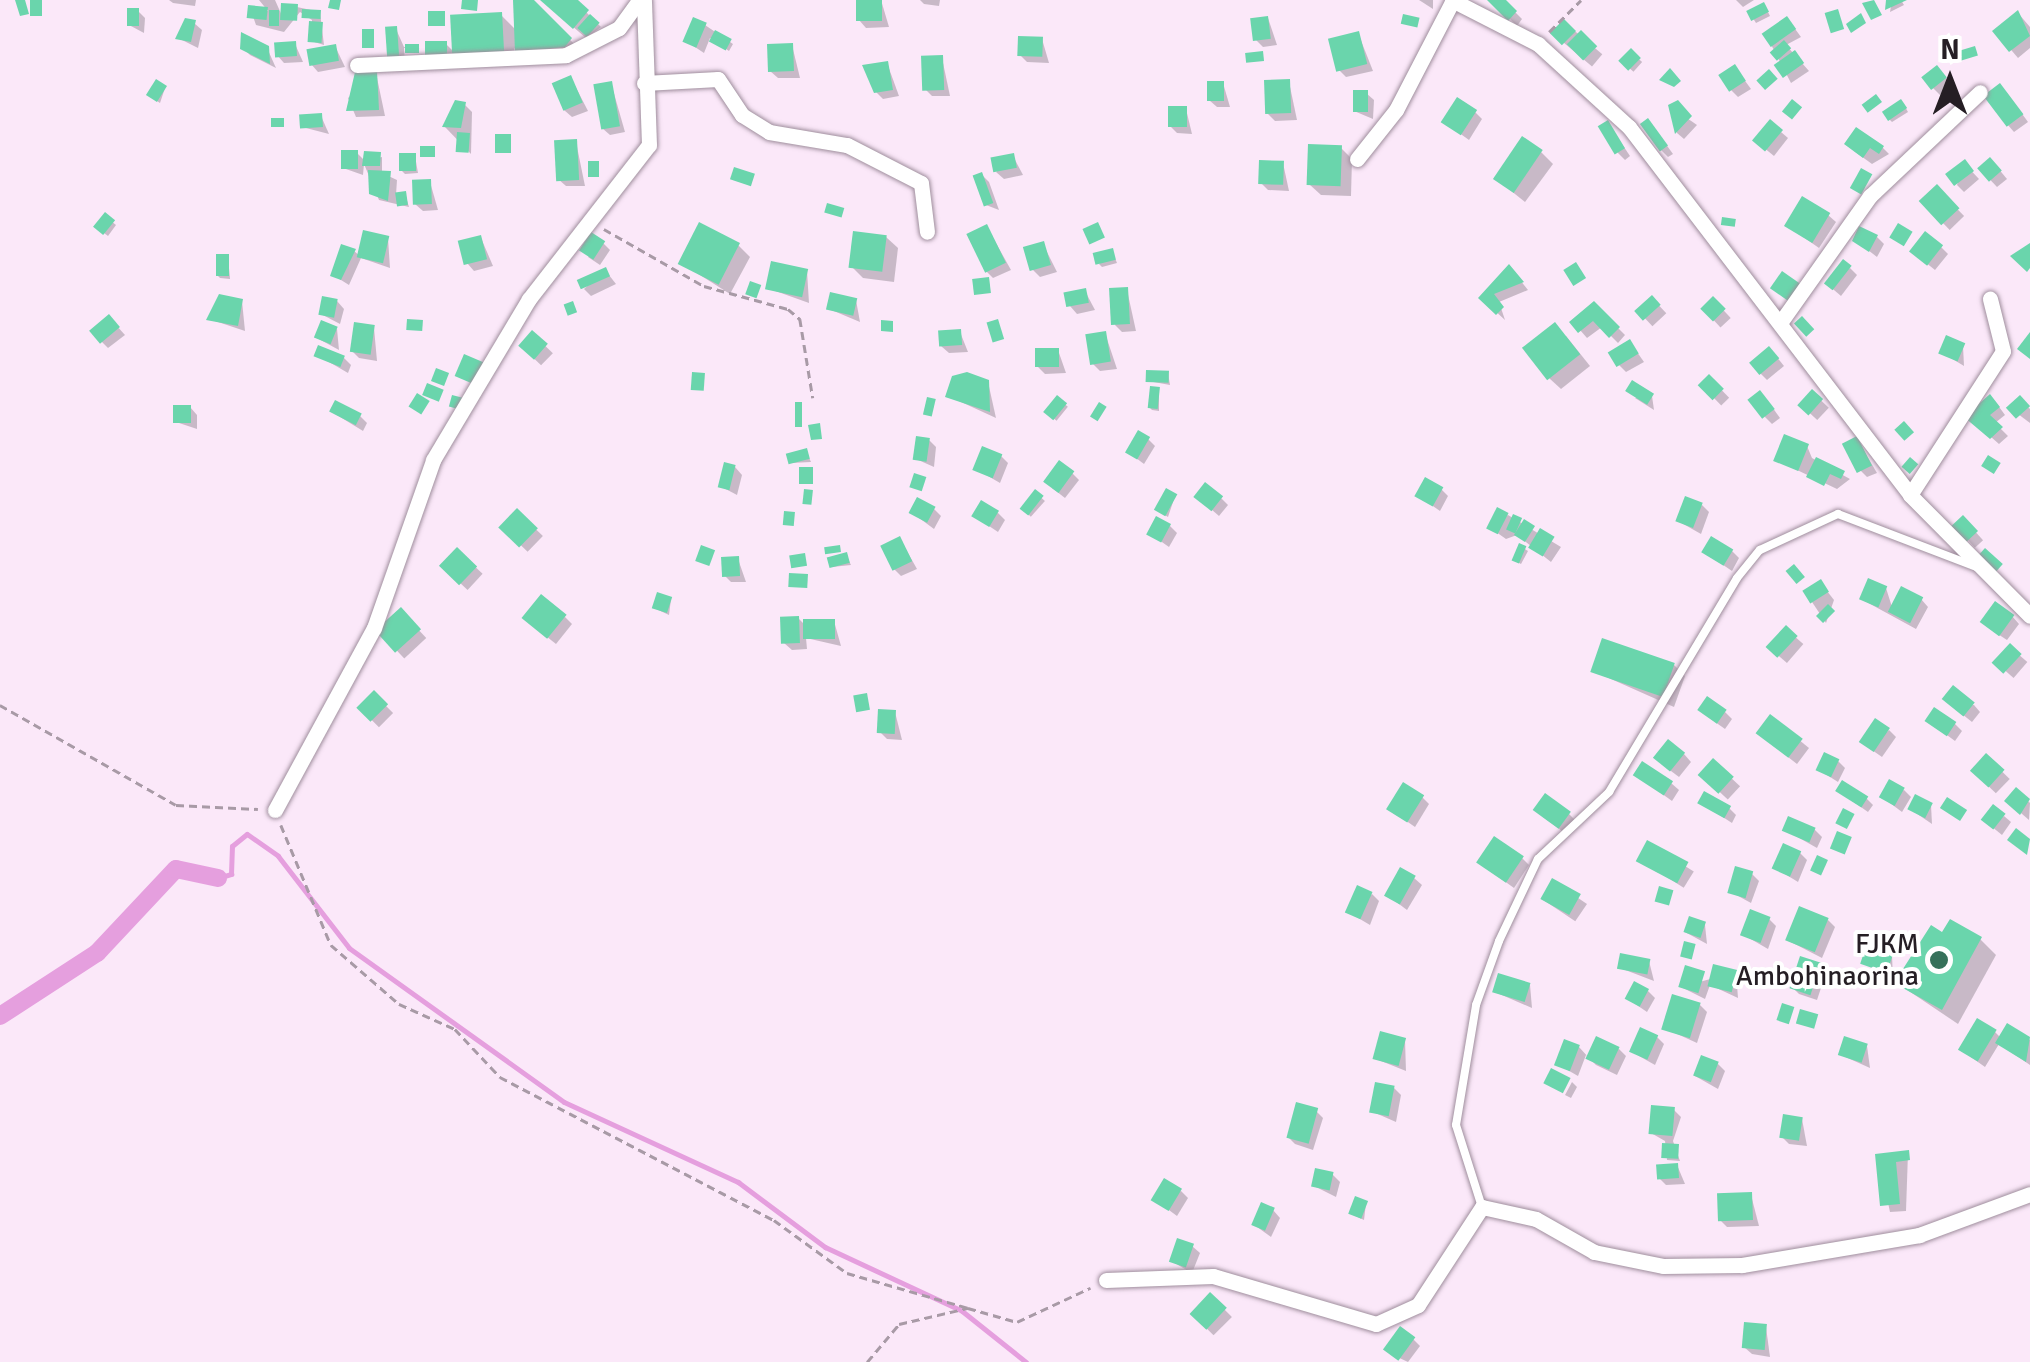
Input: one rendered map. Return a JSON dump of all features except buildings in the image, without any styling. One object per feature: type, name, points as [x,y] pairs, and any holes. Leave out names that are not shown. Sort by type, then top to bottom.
[{"type":"street","points":[[357,65],[566,55],[618,28],[642,0]]},
{"type":"street","points":[[275,810],[374,628],[433,460],[529,299],[648,144],[642,0]]},
{"type":"street","points":[[1356,159],[1396,110],[1453,0],[1538,44],[1629,127],[1910,495],[2030,616]]},
{"type":"street","points":[[644,83],[718,79],[742,115],[769,132],[847,145],[921,183],[927,232]]},
{"type":"street","points":[[1780,324],[1870,196],[1980,92]]},
{"type":"street","points":[[1910,495],[2003,352],[1990,300]]},
{"type":"street","points":[[1106,1280],[1213,1276],[1376,1324],[1418,1304],[1482,1207],[1536,1219],[1594,1252],[1663,1266],[1742,1265],[1919,1235],[2030,1194]]},
{"type":"lane","points":[[1482,1207],[1456,1125],[1476,1005],[1499,940],[1538,860],[1609,792],[1737,578],[1760,550],[1838,514],[1981,568]]},
{"type":"path","points":[[1538,44],[1581,0]]},
{"type":"path","points":[[592,217],[704,286],[788,309],[800,319],[813,398]]},
{"type":"path","points":[[0,705],[176,805],[275,810],[331,945],[398,1004],[455,1029],[500,1077],[774,1220],[847,1273],[1016,1322],[1106,1280]]},
{"type":"path","points":[[867,1362],[898,1324],[968,1308]]},
{"type":"waterway","points":[[218,878],[231,874],[232,846],[247,834],[278,856],[349,948],[564,1102],[738,1182],[825,1247],[962,1311],[1026,1362]]},
{"type":"waterway","points":[[0,1016],[97,953],[176,869],[218,878]]},
{"type":"place","name":"FJKM Ambohinaorina","points":[[1939,960]]}]
